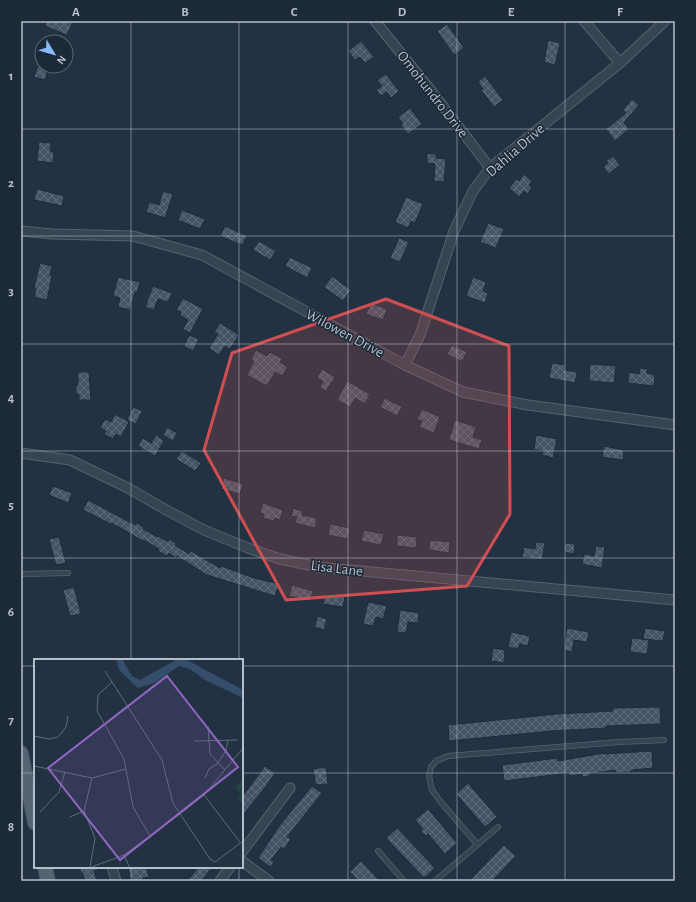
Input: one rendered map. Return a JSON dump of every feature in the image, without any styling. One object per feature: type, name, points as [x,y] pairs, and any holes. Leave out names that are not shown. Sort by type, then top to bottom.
[{"type":"main road","points":[[21,753],[34,818]]},
{"type":"main road","points":[[45,868],[48,881]]},
{"type":"street","name":"Omohundro Drive","points":[[375,21],[433,93],[490,168]]},
{"type":"street","points":[[584,21],[620,64]]},
{"type":"street","name":"Dahlia Drive","points":[[405,365],[420,335],[454,230],[473,191],[490,168],[620,64],[665,21]]},
{"type":"street","name":"Wilowen Drive","points":[[21,231],[52,234],[132,236],[202,255],[405,365],[463,392],[528,405],[675,425]]},
{"type":"street","name":"Lisa Lane","points":[[21,453],[70,460],[128,488],[168,512],[204,530],[280,559],[318,567],[675,600]]},
{"type":"street","points":[[243,851],[290,788]]},
{"type":"street","points":[[243,862],[269,881]]},
{"type":"street","points":[[112,868],[116,881]]},
{"type":"street","points":[[220,881],[229,868]]},
{"type":"lane","points":[[21,574],[68,573]]},
{"type":"lane","points":[[477,844],[432,790],[429,776],[431,767],[436,761],[448,756],[619,742],[664,740]]},
{"type":"lane","points":[[435,881],[498,827]]},
{"type":"lane","points":[[378,851],[404,881]]},
{"type":"highlighted area","points":[[386,299],[509,346],[510,514],[467,586],[286,600],[204,450],[232,353]]},
{"type":"building","points":[[47,21],[73,21],[67,34],[45,26]]},
{"type":"building","points":[[447,24],[464,48],[454,55],[437,31]]},
{"type":"building","points":[[548,40],[560,43],[555,65],[544,62]]},
{"type":"building","points":[[361,41],[374,57],[365,63],[360,57],[355,60],[348,51]]},
{"type":"building","points":[[35,74],[47,74],[45,80],[34,77]]},
{"type":"building","points":[[386,74],[399,91],[391,98],[387,92],[381,96],[376,90],[382,86],[377,80]]},
{"type":"building","points":[[485,76],[503,100],[494,107],[481,90],[483,89],[478,82]]},
{"type":"building","points":[[632,99],[639,105],[624,122],[629,129],[615,141],[606,129],[626,113],[623,110]]},
{"type":"building","points":[[410,108],[422,124],[408,134],[401,125],[403,124],[398,117]]},
{"type":"building","points":[[39,142],[51,143],[50,151],[54,152],[53,163],[37,161]]},
{"type":"building","points":[[427,153],[436,154],[436,158],[446,159],[444,182],[434,181],[435,164],[427,163]]},
{"type":"building","points":[[613,156],[620,165],[609,174],[603,167],[608,163],[606,161]]},
{"type":"building","points":[[524,174],[532,181],[529,185],[532,188],[527,194],[524,191],[519,197],[509,188],[516,179],[519,181]]},
{"type":"building","points":[[37,189],[64,196],[62,206],[34,200]]},
{"type":"building","points":[[163,191],[173,194],[165,218],[146,212],[149,202],[159,205]]},
{"type":"building","points":[[406,197],[423,204],[415,223],[411,221],[408,228],[395,222]]},
{"type":"building","points":[[182,210],[205,219],[200,229],[178,220]]},
{"type":"building","points":[[488,223],[504,229],[496,248],[480,242]]},
{"type":"building","points":[[225,226],[247,236],[242,245],[220,236]]},
{"type":"building","points":[[399,238],[409,242],[400,262],[390,258]]},
{"type":"building","points":[[259,241],[276,251],[270,260],[253,250]]},
{"type":"building","points":[[290,257],[312,268],[307,278],[285,266]]},
{"type":"building","points":[[40,263],[52,266],[50,275],[52,276],[47,300],[34,297],[36,289],[34,288]]},
{"type":"building","points":[[332,276],[351,290],[343,301],[324,287]]},
{"type":"building","points":[[118,277],[140,282],[137,293],[135,292],[130,310],[118,307],[120,298],[113,296]]},
{"type":"building","points":[[473,277],[486,282],[483,291],[488,293],[485,303],[466,296]]},
{"type":"building","points":[[153,286],[172,293],[168,302],[158,299],[154,310],[145,307]]},
{"type":"building","points":[[183,298],[203,309],[190,333],[183,329],[188,320],[180,315],[181,312],[176,310]]},
{"type":"building","points":[[371,303],[387,309],[383,320],[366,314]]},
{"type":"building","points":[[220,323],[239,335],[230,349],[225,346],[219,355],[209,348],[218,334],[214,332]]},
{"type":"building","points":[[189,335],[199,339],[193,351],[184,346]]},
{"type":"building","points":[[452,345],[467,352],[462,362],[447,354]]},
{"type":"building","points":[[256,350],[267,356],[270,352],[282,359],[280,362],[288,367],[282,376],[275,372],[267,386],[247,375],[254,361],[251,359]]},
{"type":"building","points":[[552,363],[566,365],[565,370],[577,372],[575,383],[549,378]]},
{"type":"building","points":[[590,364],[616,366],[614,383],[589,381]]},
{"type":"building","points":[[640,368],[647,369],[647,373],[655,375],[654,386],[628,383],[629,372],[639,374]]},
{"type":"building","points":[[322,369],[335,377],[326,391],[320,387],[323,381],[317,378]]},
{"type":"building","points":[[78,372],[89,372],[91,400],[79,400],[79,394],[76,394]]},
{"type":"building","points":[[347,381],[370,394],[365,404],[355,398],[350,407],[337,400]]},
{"type":"building","points":[[385,398],[402,407],[397,416],[380,407]]},
{"type":"building","points":[[133,407],[142,411],[136,424],[127,420]]},
{"type":"building","points":[[422,409],[440,417],[434,433],[419,427],[422,421],[417,419]]},
{"type":"building","points":[[115,414],[129,422],[121,437],[116,434],[113,439],[104,434],[106,431],[100,428],[105,419],[111,422]]},
{"type":"building","points":[[455,420],[476,427],[473,437],[482,440],[479,449],[449,440]]},
{"type":"building","points":[[167,427],[177,433],[173,441],[163,435]]},
{"type":"building","points":[[156,435],[164,441],[155,456],[138,446],[143,438],[151,443]]},
{"type":"building","points":[[536,435],[557,439],[553,458],[542,455],[543,451],[534,449]]},
{"type":"building","points":[[604,446],[624,450],[623,460],[602,457]]},
{"type":"building","points":[[182,451],[201,463],[195,471],[176,459]]},
{"type":"building","points":[[224,478],[243,484],[240,494],[221,489]]},
{"type":"building","points":[[53,486],[72,493],[68,503],[49,495]]},
{"type":"building","points":[[88,500],[135,525],[137,523],[144,527],[143,529],[157,537],[158,536],[168,542],[169,539],[189,554],[191,551],[220,568],[221,566],[254,578],[279,584],[275,596],[207,575],[177,556],[176,558],[169,553],[167,556],[144,540],[143,541],[112,523],[111,524],[83,510]]},
{"type":"building","points":[[263,503],[283,510],[280,520],[275,518],[274,521],[263,518],[264,514],[260,513]]},
{"type":"building","points":[[293,508],[303,511],[302,515],[317,518],[315,528],[295,523],[297,517],[291,516]]},
{"type":"building","points":[[330,524],[350,528],[348,539],[328,535]]},
{"type":"building","points":[[364,530],[384,534],[381,545],[361,541]]},
{"type":"building","points":[[397,535],[417,537],[416,548],[397,546]]},
{"type":"building","points":[[59,537],[66,563],[56,565],[49,539]]},
{"type":"building","points":[[430,540],[450,542],[449,553],[429,550]]},
{"type":"building","points":[[536,542],[545,543],[542,560],[522,557],[524,547],[535,549]]},
{"type":"building","points":[[565,543],[575,544],[574,554],[564,552]]},
{"type":"building","points":[[596,546],[605,547],[602,568],[582,564],[584,554],[594,556]]},
{"type":"building","points":[[292,585],[313,591],[310,601],[289,596]]},
{"type":"building","points":[[74,587],[81,614],[70,616],[63,590]]},
{"type":"building","points":[[330,594],[345,596],[343,607],[323,604],[325,595],[330,596]]},
{"type":"building","points":[[368,602],[387,606],[383,619],[376,617],[373,626],[363,624]]},
{"type":"building","points":[[400,610],[419,613],[418,623],[408,622],[406,633],[397,632]]},
{"type":"building","points":[[318,616],[327,619],[324,630],[314,627]]},
{"type":"building","points":[[567,628],[589,632],[587,642],[574,640],[572,652],[564,650]]},
{"type":"building","points":[[645,628],[665,631],[663,641],[643,639]]},
{"type":"building","points":[[511,632],[530,636],[528,646],[520,644],[518,649],[508,647]]},
{"type":"building","points":[[632,638],[649,640],[647,654],[630,652]]},
{"type":"building","points":[[493,648],[505,650],[504,663],[491,661]]},
{"type":"building","points":[[660,707],[661,724],[606,726],[606,728],[551,731],[449,741],[448,725],[557,714],[613,711],[613,708]]},
{"type":"building","points":[[652,751],[653,768],[616,773],[615,770],[589,774],[590,776],[583,777],[582,774],[569,776],[569,773],[504,781],[502,765],[558,758],[558,761],[604,753]]},
{"type":"building","points":[[265,766],[275,773],[243,815],[243,796]]},
{"type":"building","points":[[326,767],[328,784],[316,785],[313,769]]},
{"type":"building","points":[[468,783],[497,817],[485,827],[456,794]]},
{"type":"building","points":[[312,786],[322,793],[287,837],[291,839],[284,849],[281,847],[271,860],[274,862],[270,867],[258,858],[280,825]]},
{"type":"building","points":[[428,809],[457,843],[445,854],[428,834],[426,836],[421,831],[423,829],[415,820]]},
{"type":"building","points":[[397,828],[435,868],[424,878],[386,838]]},
{"type":"building","points":[[504,845],[516,856],[492,881],[469,881]]},
{"type":"building","points":[[361,861],[380,881],[358,881],[350,872]]},
{"type":"building","points":[[79,868],[100,868],[94,871],[97,881],[85,881]]},
{"type":"building","points":[[128,868],[146,868],[149,877],[143,878],[143,881],[132,881]]},
{"type":"building","points":[[198,868],[211,868],[201,881],[187,881]]}]
